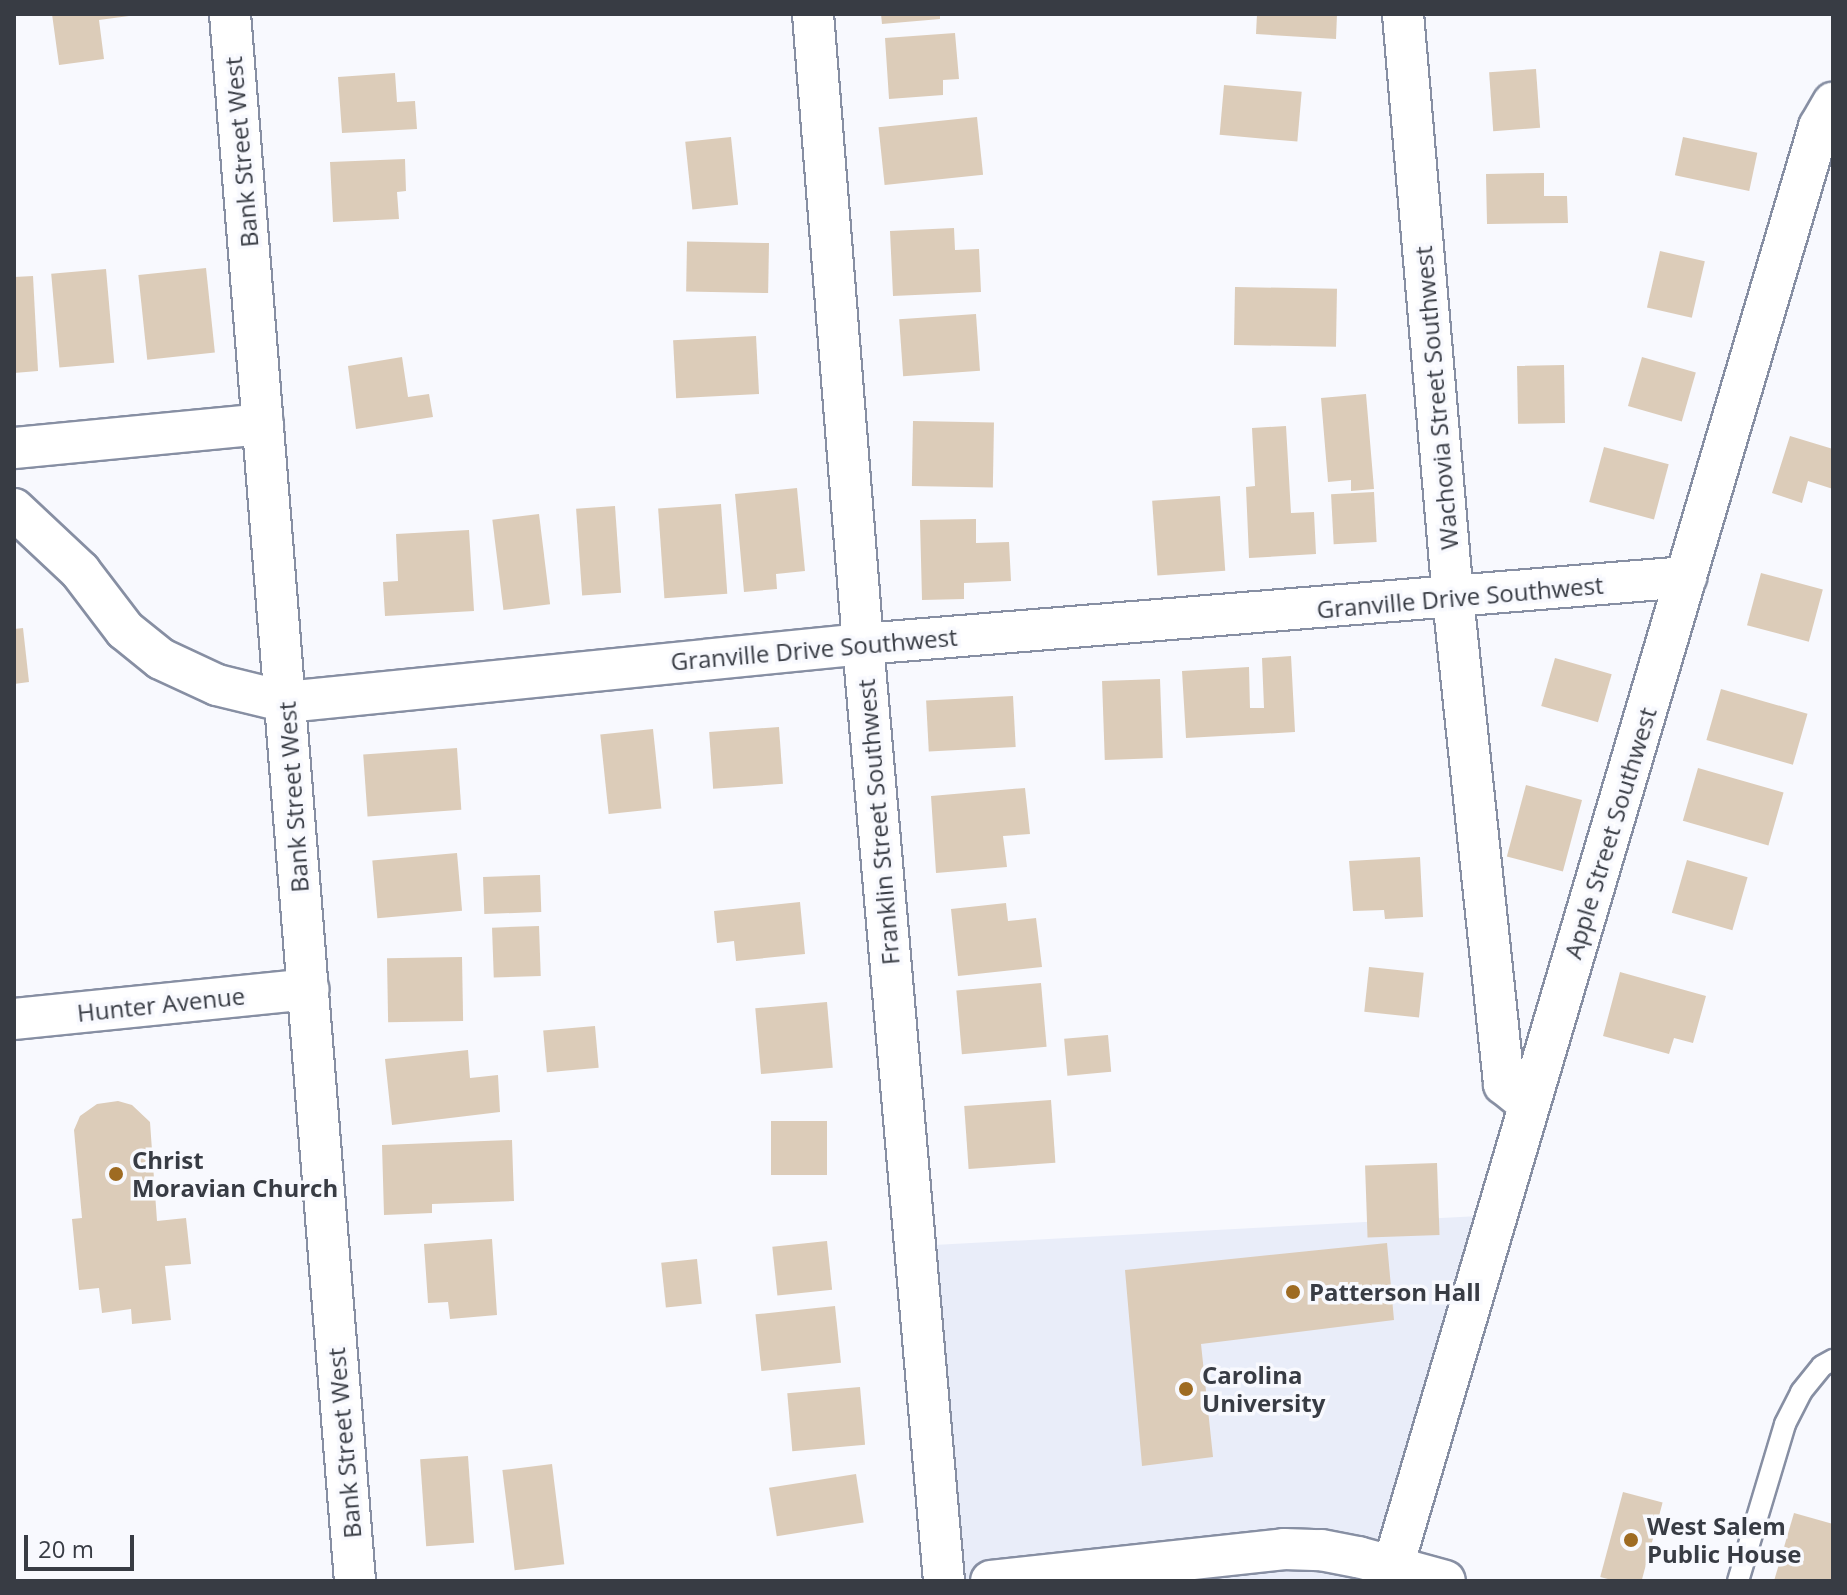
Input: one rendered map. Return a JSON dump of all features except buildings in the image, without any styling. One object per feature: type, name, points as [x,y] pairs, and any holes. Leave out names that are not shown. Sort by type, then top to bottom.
[{"type":"street","name":"Bank Street West","points":[[230,14],[355,1581]]},
{"type":"street","name":"Franklin Street Southwest","points":[[813,14],[863,644],[944,1581]]},
{"type":"street","name":"Wachovia Street Southwest","points":[[1403,14],[1453,598],[1504,1084],[1529,1104]]},
{"type":"street","name":"Apple Street Southwest","points":[[1393,1566],[1819,127],[1833,103]]},
{"type":"street","points":[[14,448],[263,424]]},
{"type":"street","name":"Granville Drive Southwest","points":[[14,509],[80,571],[125,630],[161,659],[217,685],[286,702],[863,644],[1686,577]]},
{"type":"street","name":"Hunter Avenue","points":[[14,1019],[308,989]]},
{"type":"street","points":[[991,1581],[1177,1571],[1284,1549],[1321,1550],[1445,1581]]},
{"type":"lane","points":[[1738,1581],[1775,1452],[1801,1392],[1822,1366],[1833,1360]]},
{"type":"shaded area","name":"Carolina University","points":[[1498,1215],[1393,1566],[1445,1581],[944,1581],[915,1246]]},
{"type":"place","name":"Christ Moravian Church","points":[[116,1174]]},
{"type":"place","name":"Patterson Hall","points":[[1293,1292]]},
{"type":"place","name":"Carolina University","points":[[1186,1389]]},
{"type":"place","name":"West Salem Public House","points":[[1631,1540]]}]
